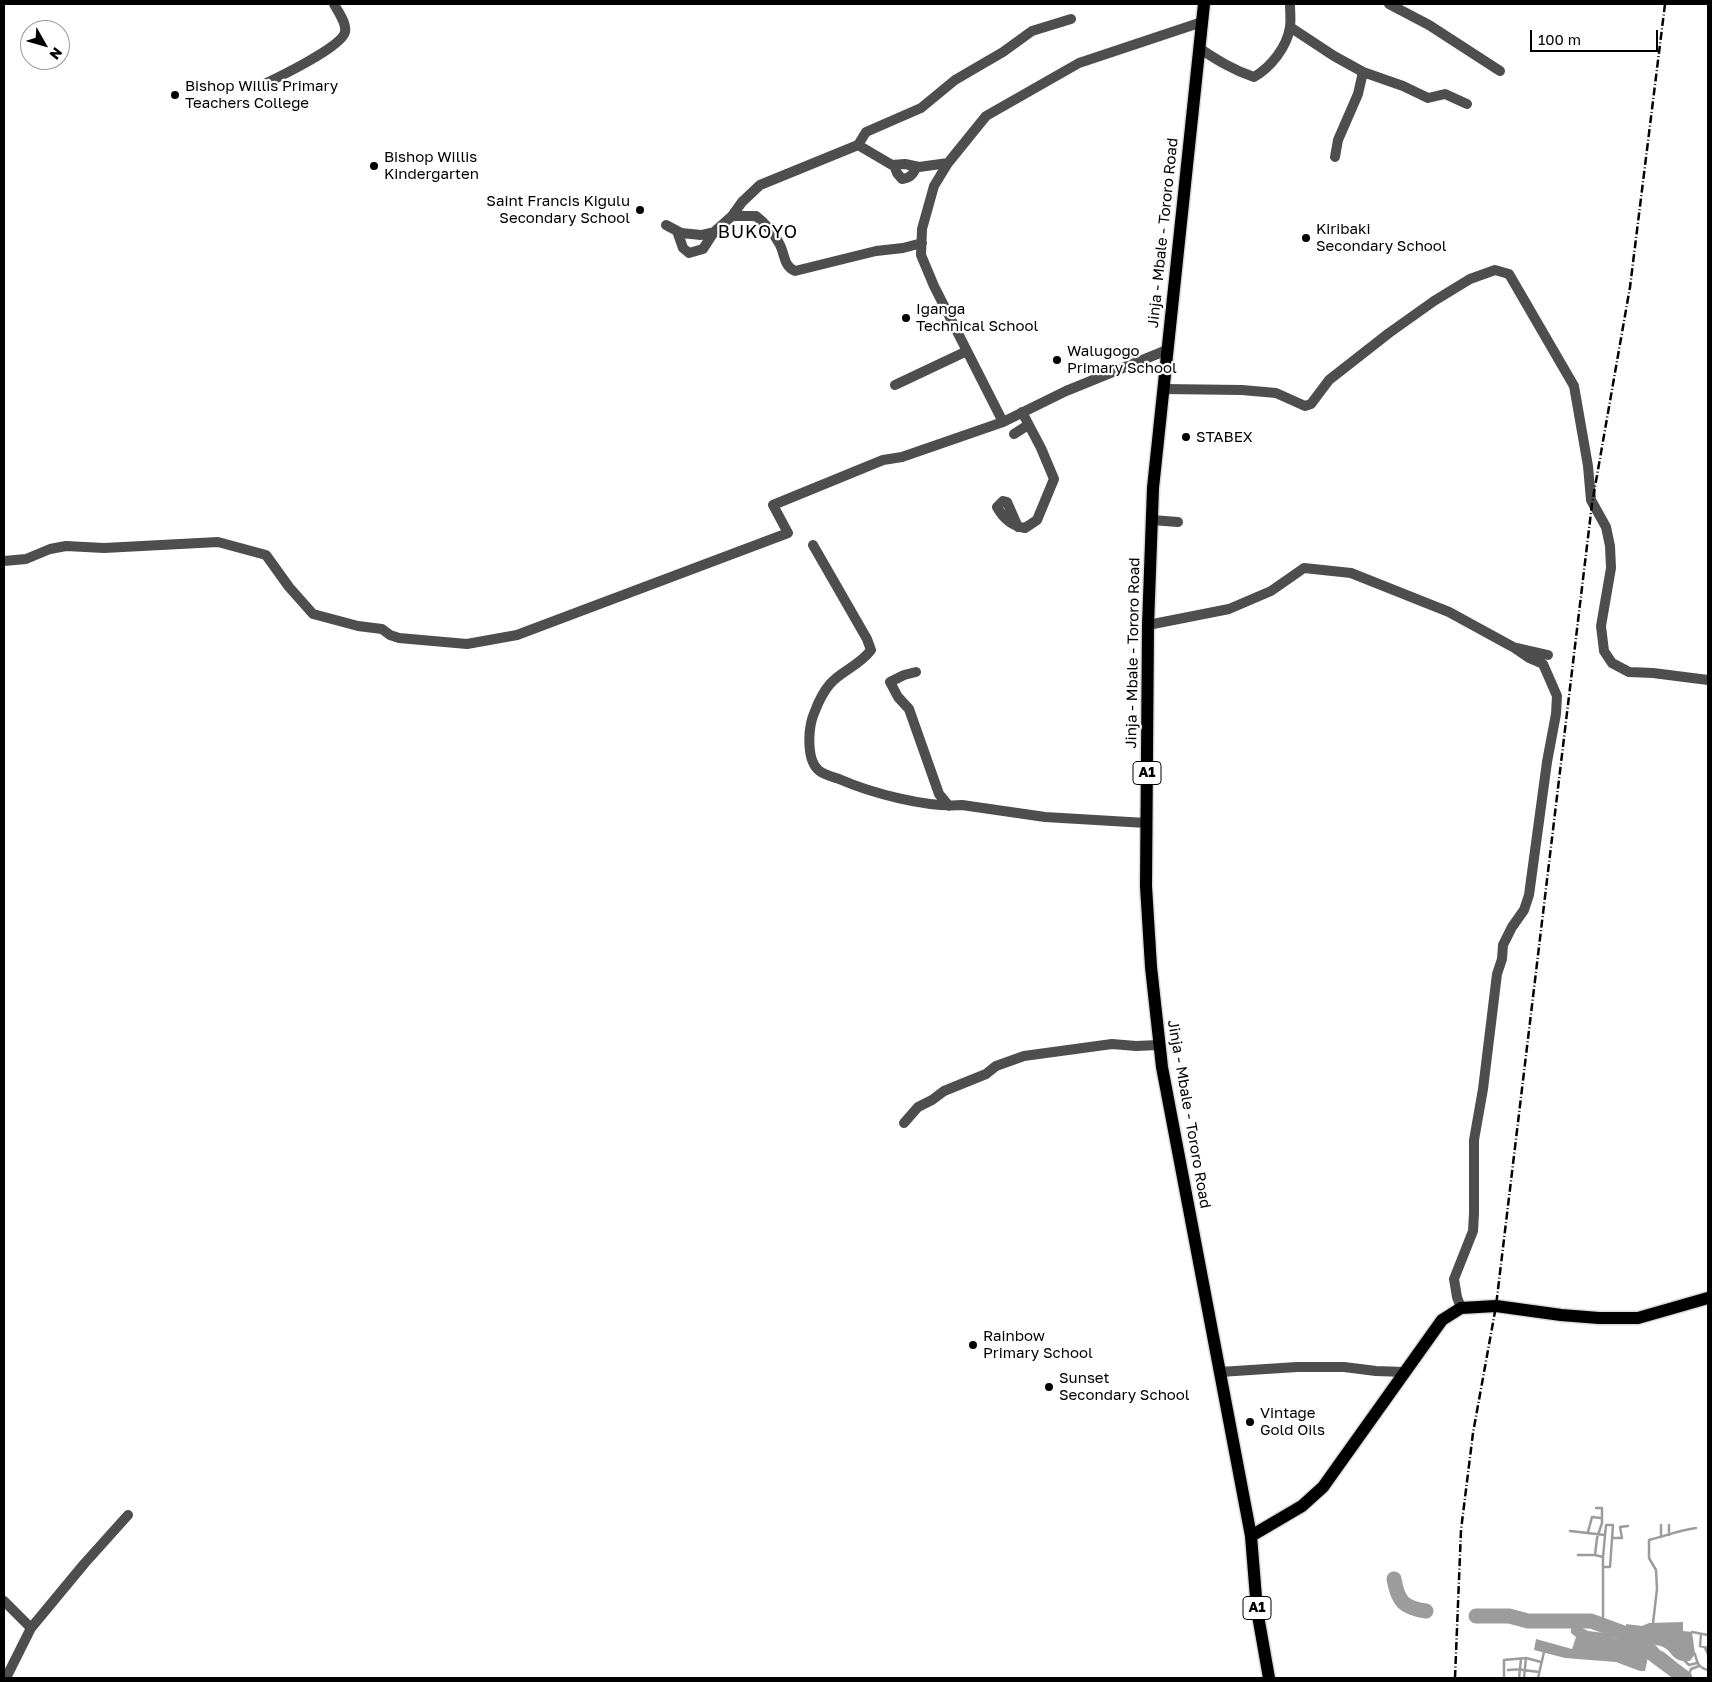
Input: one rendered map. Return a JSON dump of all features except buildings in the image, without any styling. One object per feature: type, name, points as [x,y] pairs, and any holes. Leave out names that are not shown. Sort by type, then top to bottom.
[{"type":"main road","name":"Jinja - Mbale - Tororo Road","points":[[1204,4],[1153,488],[1148,625],[1146,886],[1151,967],[1164,1076],[1252,1536]]},
{"type":"main road","points":[[1252,1536],[1302,1506],[1323,1487],[1442,1320],[1461,1308],[1496,1306],[1561,1315],[1598,1318],[1638,1318],[1708,1298]]},
{"type":"main road","name":"A1","points":[[1252,1536],[1257,1610],[1269,1678]]},
{"type":"street","points":[[260,86],[309,61],[333,46],[344,35],[343,20],[334,4]]},
{"type":"street","points":[[1199,48],[1222,64],[1254,77],[1265,70],[1287,38],[1290,27],[1290,4]]},
{"type":"street","points":[[1389,4],[1429,25],[1500,71]]},
{"type":"street","points":[[677,230],[683,248],[689,253],[703,249],[714,232],[732,216],[742,202],[760,185],[858,144],[866,132],[921,108],[955,80],[1003,52],[1032,31],[1071,19]]},
{"type":"street","points":[[1003,422],[934,286],[921,255],[922,229],[934,186],[948,163],[986,116],[1079,63],[1202,22]]},
{"type":"street","points":[[1290,27],[1334,56],[1364,72],[1403,86],[1428,98],[1445,94],[1467,104]]},
{"type":"street","points":[[1335,157],[1338,140],[1358,94],[1364,72]]},
{"type":"street","points":[[858,144],[885,162],[894,165],[905,164],[916,167],[948,163]]},
{"type":"street","points":[[732,216],[756,216],[768,226],[780,245],[790,269],[795,270],[876,250],[902,248],[922,243]]},
{"type":"street","points":[[666,225],[682,233],[701,235],[714,232]]},
{"type":"street","points":[[1163,389],[1242,390],[1276,393],[1305,406],[1311,404],[1329,380],[1434,301],[1470,279],[1495,270],[1509,274],[1574,386],[1588,466],[1591,500],[1606,528],[1610,546],[1610,568],[1601,626],[1604,651],[1612,664],[1629,672],[1708,680]]},
{"type":"street","points":[[4,561],[26,559],[50,549],[66,546],[104,548],[218,542],[266,555],[289,587],[313,614],[358,626],[382,629],[399,638],[467,644],[518,635],[788,533],[773,505],[883,460],[902,457],[1003,422],[1066,391],[1167,350]]},
{"type":"street","points":[[895,385],[967,351]]},
{"type":"street","points":[[1018,527],[1025,528],[1037,520],[1054,479],[1022,412]]},
{"type":"street","points":[[1014,434],[1028,425]]},
{"type":"street","points":[[1152,520],[1178,522]]},
{"type":"street","points":[[813,545],[867,639],[871,650],[863,660],[830,684],[814,711],[808,734],[812,758],[820,772],[855,786],[892,796],[949,806],[962,805],[1045,817],[1146,823]]},
{"type":"street","points":[[1148,625],[1228,609],[1271,591],[1304,568],[1351,573],[1450,612],[1529,658],[1543,664],[1557,696],[1556,714],[1546,762],[1529,894],[1524,910],[1512,927],[1504,944],[1498,974],[1483,1089],[1474,1140],[1474,1213],[1472,1231],[1454,1279],[1461,1308]]},
{"type":"street","points":[[1513,647],[1548,655]]},
{"type":"street","points":[[916,672],[904,675],[890,682],[898,697],[909,709],[938,794],[949,806]]},
{"type":"street","points":[[904,1123],[918,1107],[944,1091],[986,1074],[996,1066],[1024,1056],[1112,1044],[1136,1046],[1159,1044]]},
{"type":"street","points":[[1220,1372],[1344,1366],[1376,1371],[1404,1372]]},
{"type":"street","points":[[6,1678],[31,1628],[84,1564],[128,1516]]},
{"type":"street","points":[[4,1601],[31,1628]]},
{"type":"shaded area","points":[[1683,1622],[1683,1631],[1692,1632],[1695,1654],[1690,1661],[1679,1660],[1663,1647],[1651,1644],[1645,1671],[1616,1662],[1565,1658],[1534,1650],[1536,1639],[1572,1649],[1576,1637],[1571,1633],[1571,1628],[1580,1627],[1588,1631],[1605,1633],[1620,1640],[1625,1631],[1626,1624],[1642,1626],[1649,1623]]},
{"type":"waterway","points":[[1596,1508],[1602,1508],[1602,1523],[1597,1538],[1595,1555],[1603,1557],[1603,1625]]},
{"type":"waterway","points":[[1588,1532],[1592,1517],[1601,1518]]},
{"type":"waterway","points":[[1603,1557],[1606,1525],[1613,1525],[1610,1567],[1603,1567]]},
{"type":"waterway","points":[[1661,1525],[1661,1537]]},
{"type":"waterway","points":[[1669,1525],[1669,1535]]},
{"type":"waterway","points":[[1612,1538],[1622,1538],[1620,1527],[1628,1526]]},
{"type":"waterway","points":[[1653,1623],[1657,1589],[1656,1570],[1649,1558],[1649,1540],[1696,1528]]},
{"type":"waterway","points":[[1570,1531],[1605,1535]]},
{"type":"waterway","points":[[1578,1555],[1595,1555]]},
{"type":"waterway","points":[[1394,1579],[1403,1602],[1412,1608],[1426,1611]]},
{"type":"waterway","points":[[1476,1616],[1509,1616],[1528,1621],[1591,1621],[1621,1632],[1628,1642],[1648,1648],[1654,1655],[1685,1678]]},
{"type":"waterway","points":[[1692,1632],[1708,1635]]},
{"type":"waterway","points":[[1701,1634],[1700,1646],[1708,1648]]},
{"type":"waterway","points":[[1705,1648],[1708,1654]]},
{"type":"waterway","points":[[1649,1649],[1663,1653],[1673,1661]]},
{"type":"waterway","points":[[1538,1678],[1544,1652]]},
{"type":"waterway","points":[[1692,1653],[1695,1654],[1700,1666],[1708,1670]]},
{"type":"waterway","points":[[1504,1678],[1504,1660],[1526,1658],[1541,1662]]},
{"type":"waterway","points":[[1524,1678],[1526,1658]]},
{"type":"waterway","points":[[1519,1678],[1521,1659]]},
{"type":"waterway","points":[[1683,1659],[1689,1665],[1697,1663]]},
{"type":"waterway","points":[[1673,1661],[1673,1668]]},
{"type":"waterway","points":[[1688,1678],[1691,1669],[1699,1666]]},
{"type":"waterway","points":[[1508,1670],[1520,1669],[1539,1672]]},
{"type":"railway","points":[[1455,1678],[1461,1530],[1473,1433],[1496,1306],[1592,504],[1630,287],[1665,4]]},
{"type":"place","name":"Bishop Willis Primary Teachers College","points":[[175,95]]},
{"type":"place","name":"Bishop Willis Kindergarten","points":[[374,166]]},
{"type":"place","name":"Saint Francis Kigulu Secondary School","points":[[640,210]]},
{"type":"place","name":"Kiribaki Secondary School","points":[[1306,238]]},
{"type":"place","name":"Iganga Technical School","points":[[906,318]]},
{"type":"place","name":"Walugogo Primary School","points":[[1057,360]]},
{"type":"place","name":"STABEX","points":[[1186,437]]},
{"type":"place","name":"Rainbow Primary School","points":[[973,1345]]},
{"type":"place","name":"Sunset Secondary School","points":[[1049,1387]]},
{"type":"place","name":"Vintage Gold Oils","points":[[1250,1422]]},
{"type":"district","name":"BUKOYO","points":[[758,232]]}]
